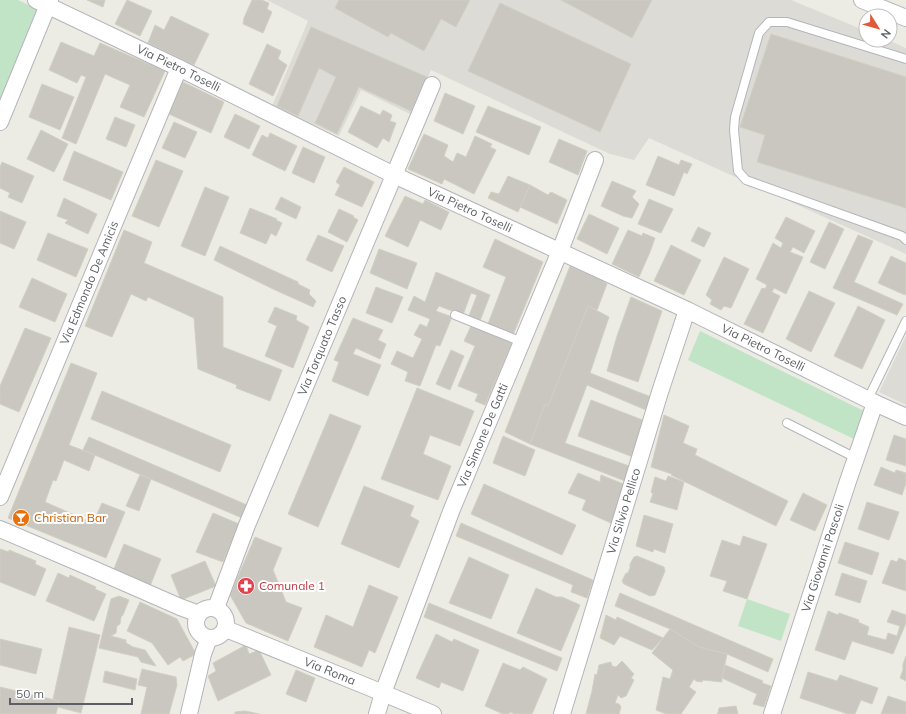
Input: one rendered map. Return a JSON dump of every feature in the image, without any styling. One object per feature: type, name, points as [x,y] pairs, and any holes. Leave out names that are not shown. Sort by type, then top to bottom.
[{"type":"street","points":[[862,0],[906,18]]},
{"type":"street","points":[[0,122],[45,2]]},
{"type":"street","name":"Via Pietro Toselli","points":[[45,2],[394,175],[687,310],[906,417]]},
{"type":"street","name":"Via Edmondo De Amicis","points":[[0,498],[179,68]]},
{"type":"street","name":"Via Torquato Tasso","points":[[216,608],[247,525],[432,85]]},
{"type":"street","name":"Via Simone De Gatti","points":[[377,714],[383,693],[452,509],[560,251],[595,160]]},
{"type":"street","name":"Via Silvio Pellico","points":[[562,714],[687,310]]},
{"type":"street","name":"Via Giovanni Pascoli","points":[[772,714],[856,458],[871,401]]},
{"type":"street","points":[[0,529],[199,614]]},
{"type":"street","points":[[216,608],[225,616],[227,623],[226,629],[216,638],[204,637],[199,632],[196,620],[199,614],[204,610],[216,608]]},
{"type":"street","name":"Via Roma","points":[[226,629],[433,714]]},
{"type":"street","points":[[189,714],[203,654],[209,638]]},
{"type":"lane","points":[[906,59],[787,22],[769,22],[759,33],[735,117],[734,130],[738,171],[746,180],[902,236],[906,240]]},
{"type":"lane","points":[[455,314],[522,342]]},
{"type":"lane","points":[[871,401],[906,321]]},
{"type":"lane","points":[[787,423],[856,458]]},
{"type":"shaded area","points":[[267,0],[791,0],[858,28],[858,48],[898,48],[898,44],[906,48],[906,254],[649,138],[634,160],[610,154],[431,70],[412,115],[361,90],[339,136],[272,106],[308,21]]},
{"type":"shaded area","points":[[906,336],[906,405],[879,392]]},
{"type":"green space","points":[[0,0],[18,0],[37,9],[0,101]]},
{"type":"green space","points":[[700,331],[866,412],[856,440],[688,360]]},
{"type":"green space","points":[[747,599],[790,614],[781,641],[738,626]]},
{"type":"building","points":[[87,0],[105,0],[103,7]]},
{"type":"building","points":[[127,0],[152,11],[140,36],[115,24]]},
{"type":"building","points":[[252,0],[262,0],[269,3],[267,9],[272,12],[263,33],[243,24]]},
{"type":"building","points":[[339,0],[470,0],[456,27],[441,19],[424,51],[391,33],[388,37],[335,8]]},
{"type":"building","points":[[561,0],[652,0],[632,38]]},
{"type":"building","points":[[500,3],[631,64],[600,132],[468,71]]},
{"type":"building","points":[[171,16],[209,34],[194,65],[148,43],[155,25],[164,30]]},
{"type":"building","points":[[311,27],[427,77],[411,111],[359,87],[337,134],[315,123],[336,77],[319,68],[298,116],[277,106]]},
{"type":"building","points":[[771,34],[906,77],[906,208],[757,162],[765,135],[740,127]]},
{"type":"building","points":[[61,42],[94,56],[100,43],[165,71],[144,117],[120,107],[130,85],[105,74],[76,144],[62,138],[86,77],[81,75],[77,83],[49,70]]},
{"type":"building","points":[[267,44],[281,51],[278,59],[287,65],[273,96],[249,84]]},
{"type":"building","points":[[183,82],[224,102],[211,133],[169,114]]},
{"type":"building","points":[[42,84],[74,97],[60,130],[29,117]]},
{"type":"building","points":[[445,93],[475,106],[463,134],[434,121]]},
{"type":"building","points":[[361,106],[380,115],[383,110],[392,115],[390,121],[396,123],[389,142],[383,138],[377,148],[348,132]]},
{"type":"building","points":[[488,106],[541,127],[529,155],[476,132]]},
{"type":"building","points":[[235,114],[260,126],[249,149],[224,137]]},
{"type":"building","points":[[115,117],[135,125],[126,147],[106,139]]},
{"type":"building","points":[[174,122],[197,132],[185,158],[162,148]]},
{"type":"building","points":[[41,130],[68,144],[54,172],[27,159]]},
{"type":"building","points":[[270,133],[297,146],[285,171],[252,155],[262,135],[268,138]]},
{"type":"building","points":[[424,134],[448,145],[444,156],[453,162],[457,153],[466,157],[475,136],[492,144],[490,147],[496,150],[474,194],[444,179],[442,184],[408,169]]},
{"type":"building","points":[[559,139],[587,151],[578,175],[549,162]]},
{"type":"building","points":[[303,147],[325,157],[314,183],[292,173]]},
{"type":"building","points":[[74,151],[123,172],[111,200],[63,180]]},
{"type":"building","points":[[658,156],[679,165],[681,160],[692,164],[687,174],[684,172],[674,196],[646,185]]},
{"type":"building","points":[[156,160],[183,171],[159,227],[132,216]]},
{"type":"building","points":[[2,162],[34,176],[22,203],[8,197],[10,193],[0,188],[0,167]]},
{"type":"building","points":[[344,167],[374,182],[362,207],[335,195],[340,185],[336,182]]},
{"type":"building","points":[[508,176],[530,185],[518,212],[488,198],[491,192],[499,194]]},
{"type":"building","points":[[612,181],[636,191],[632,197],[639,204],[632,218],[623,216],[601,206]]},
{"type":"building","points":[[530,185],[548,195],[551,192],[567,200],[557,224],[520,207]]},
{"type":"building","points":[[205,187],[229,197],[205,256],[181,246]]},
{"type":"building","points":[[405,196],[423,204],[425,200],[449,212],[441,230],[420,220],[408,247],[385,236]]},
{"type":"building","points":[[281,197],[301,207],[296,219],[275,209]]},
{"type":"building","points":[[64,198],[97,214],[88,234],[65,223],[68,220],[57,216]]},
{"type":"building","points":[[649,199],[673,209],[661,233],[638,224]]},
{"type":"building","points":[[250,208],[277,219],[276,220],[282,223],[276,236],[271,233],[266,244],[240,233]]},
{"type":"building","points":[[339,209],[354,216],[353,217],[358,220],[347,242],[328,232]]},
{"type":"building","points":[[0,211],[26,222],[14,249],[0,243]]},
{"type":"building","points":[[589,214],[619,228],[607,254],[577,239]]},
{"type":"building","points":[[786,217],[815,231],[804,253],[793,247],[790,252],[803,257],[786,294],[774,288],[772,292],[780,296],[763,333],[744,324],[762,288],[765,289],[767,285],[756,279],[773,243],[781,248],[783,243],[775,238]]},
{"type":"building","points":[[829,222],[844,229],[825,269],[810,262]]},
{"type":"building","points":[[698,227],[711,233],[704,247],[691,241]]},
{"type":"building","points":[[124,230],[152,242],[144,263],[223,297],[223,347],[282,370],[270,401],[236,388],[237,385],[198,369],[194,318],[148,297],[146,301],[131,294],[112,337],[85,326]]},
{"type":"building","points":[[628,230],[642,236],[643,233],[655,238],[639,277],[612,264]]},
{"type":"building","points":[[48,233],[88,249],[76,277],[37,260]]},
{"type":"building","points":[[318,235],[344,246],[332,272],[306,260]]},
{"type":"building","points":[[858,235],[873,241],[854,282],[903,304],[897,315],[833,288]]},
{"type":"building","points":[[495,239],[543,262],[513,335],[488,324],[506,277],[483,267]]},
{"type":"building","points":[[671,245],[701,260],[684,295],[654,281]]},
{"type":"building","points":[[220,246],[298,282],[298,284],[310,290],[309,294],[316,301],[313,307],[214,260]]},
{"type":"building","points":[[379,249],[417,263],[407,289],[370,273]]},
{"type":"building","points":[[891,256],[906,263],[905,295],[878,283]]},
{"type":"building","points":[[724,257],[749,269],[731,308],[724,306],[721,310],[710,304],[712,300],[706,295]]},
{"type":"building","points":[[570,266],[600,279],[607,284],[597,310],[588,306],[548,406],[545,404],[530,444],[505,432]]},
{"type":"building","points":[[436,272],[490,295],[480,321],[469,316],[477,295],[471,293],[463,315],[439,306],[436,311],[452,317],[440,346],[436,345],[420,386],[405,381],[408,372],[391,364],[397,351],[413,358],[422,339],[414,335],[420,324],[427,327],[430,319],[408,310],[414,296],[425,302]]},
{"type":"building","points":[[32,278],[67,294],[55,322],[19,307]]},
{"type":"building","points":[[376,287],[403,297],[392,323],[366,313]]},
{"type":"building","points":[[809,291],[835,303],[811,352],[786,339]]},
{"type":"building","points":[[631,297],[662,311],[638,382],[607,371],[617,336]]},
{"type":"building","points":[[588,306],[609,317],[590,373],[651,397],[646,410],[587,385],[565,443],[629,466],[625,481],[530,444],[545,404],[548,406]]},
{"type":"building","points":[[858,306],[885,320],[862,369],[834,356]]},
{"type":"building","points":[[275,307],[297,316],[296,320],[309,327],[293,368],[265,356],[277,326],[268,322]]},
{"type":"building","points":[[353,318],[383,330],[378,340],[386,344],[380,359],[356,348],[353,354],[381,365],[368,396],[332,381],[339,362],[334,360]]},
{"type":"building","points":[[472,324],[513,341],[485,405],[475,401],[478,394],[458,386],[475,346],[464,341]]},
{"type":"building","points":[[25,328],[51,338],[19,412],[0,404],[0,386]]},
{"type":"building","points":[[451,350],[464,356],[450,390],[436,384]]},
{"type":"building","points":[[71,363],[97,373],[69,445],[95,455],[89,471],[64,460],[56,481],[53,480],[45,502],[93,523],[102,503],[125,512],[106,558],[8,518]]},
{"type":"building","points":[[417,388],[474,411],[460,446],[430,435],[423,454],[451,466],[438,500],[381,479]]},
{"type":"building","points":[[102,391],[231,445],[220,472],[91,419]]},
{"type":"building","points":[[591,400],[645,421],[633,457],[578,436]]},
{"type":"building","points":[[330,414],[361,426],[318,527],[288,514]]},
{"type":"building","points":[[664,415],[689,426],[683,443],[697,449],[695,455],[788,501],[776,526],[671,475],[672,474],[651,467]]},
{"type":"building","points":[[894,435],[906,439],[906,466],[886,460]]},
{"type":"building","points":[[503,436],[535,450],[525,476],[493,463]]},
{"type":"building","points":[[89,437],[247,505],[242,518],[83,450]]},
{"type":"building","points":[[881,467],[895,473],[896,470],[906,473],[906,483],[902,495],[874,485]]},
{"type":"building","points":[[578,473],[600,482],[601,475],[626,485],[613,524],[582,510],[586,500],[568,493]]},
{"type":"building","points":[[140,475],[151,479],[139,511],[126,506]]},
{"type":"building","points":[[668,476],[684,482],[677,510],[650,502],[653,494],[651,492],[655,477],[666,481]]},
{"type":"building","points":[[484,484],[576,525],[562,555],[471,514]]},
{"type":"building","points":[[364,486],[414,506],[410,516],[419,521],[399,568],[341,544]]},
{"type":"building","points":[[803,493],[827,505],[815,531],[790,520]]},
{"type":"building","points":[[867,502],[899,512],[889,540],[858,529]]},
{"type":"building","points":[[213,513],[239,524],[223,562],[196,552]]},
{"type":"building","points":[[644,515],[673,524],[665,553],[654,549],[653,552],[636,546]]},
{"type":"building","points":[[461,523],[593,580],[587,598],[571,592],[573,585],[456,536]]},
{"type":"building","points":[[743,536],[767,544],[747,599],[723,591],[727,581],[710,576],[722,540],[740,546]]},
{"type":"building","points":[[255,537],[282,548],[273,570],[286,602],[302,608],[288,641],[246,623],[230,595]]},
{"type":"building","points":[[845,542],[879,553],[872,575],[838,563]]},
{"type":"building","points":[[124,544],[161,559],[150,586],[113,571]]},
{"type":"building","points":[[0,549],[9,552],[9,550],[36,561],[35,564],[46,569],[35,596],[0,582]]},
{"type":"building","points":[[637,556],[664,567],[665,571],[655,595],[650,596],[624,584],[622,581],[626,573],[628,573],[630,564],[634,557]]},
{"type":"building","points":[[469,557],[509,575],[491,619],[449,603]]},
{"type":"building","points":[[899,558],[906,561],[906,591],[882,583],[891,560],[897,562]]},
{"type":"building","points":[[205,561],[216,586],[181,600],[171,575]]},
{"type":"building","points":[[58,573],[69,578],[70,575],[96,587],[95,589],[106,594],[94,621],[46,601]]},
{"type":"building","points":[[842,573],[867,581],[860,603],[835,595]]},
{"type":"building","points":[[369,585],[398,597],[375,653],[369,650],[362,667],[314,647],[326,615],[353,627]]},
{"type":"building","points":[[536,588],[580,605],[561,651],[517,633]]},
{"type":"building","points":[[620,593],[773,659],[768,672],[727,654],[699,647],[670,629],[615,606]]},
{"type":"building","points":[[119,596],[129,600],[121,617],[120,624],[117,626],[116,633],[111,636],[126,640],[126,643],[133,647],[145,650],[156,666],[141,662],[138,657],[99,648],[111,599]]},
{"type":"building","points":[[140,602],[177,619],[196,654],[183,661],[180,657],[168,665],[152,643],[127,631]]},
{"type":"building","points":[[429,603],[562,658],[557,671],[424,617]]},
{"type":"building","points":[[892,610],[906,615],[906,623],[893,654],[852,641],[845,660],[815,650],[828,611],[859,620],[858,622],[869,627],[867,635],[886,640],[888,633],[897,636],[900,626],[887,622]]},
{"type":"building","points":[[606,615],[616,620],[617,617],[663,638],[652,650],[620,636],[614,645],[600,638]]},
{"type":"building","points":[[69,627],[100,635],[81,713],[58,707],[59,701],[53,699]]},
{"type":"building","points":[[670,629],[699,647],[727,654],[722,682],[703,680],[702,682],[694,679],[689,687],[696,692],[681,714],[666,714],[656,710],[663,677],[670,679],[673,670],[652,653]]},
{"type":"building","points":[[436,634],[452,642],[454,639],[479,650],[463,691],[441,682],[439,688],[416,678]]},
{"type":"building","points":[[0,639],[42,649],[36,674],[0,665]]},
{"type":"building","points":[[246,645],[249,654],[259,650],[271,675],[218,701],[208,676],[216,671],[213,663]]},
{"type":"building","points":[[906,656],[906,681],[900,678]]},
{"type":"building","points":[[622,661],[634,674],[631,678],[634,680],[626,696],[621,698],[618,695],[615,703],[619,704],[621,707],[619,714],[586,714],[595,674],[597,675],[599,665],[611,662],[612,666],[616,667]]},
{"type":"building","points":[[503,663],[520,670],[523,667],[547,679],[532,714],[515,714],[510,712],[509,714],[503,714],[485,706]]},
{"type":"building","points":[[725,665],[763,681],[762,683],[771,686],[764,707],[753,704],[757,694],[722,678]]},
{"type":"building","points":[[142,669],[176,677],[177,685],[169,714],[141,714],[147,687],[138,685]]},
{"type":"building","points":[[296,670],[315,678],[306,702],[286,694]]},
{"type":"building","points":[[105,671],[137,679],[135,690],[103,682]]},
{"type":"building","points":[[808,672],[837,681],[840,675],[878,688],[872,704],[861,700],[855,714],[848,714],[800,698]]},
{"type":"building","points":[[0,687],[59,701],[56,714],[0,714]]},
{"type":"building","points":[[888,696],[906,702],[906,714],[881,714]]},
{"type":"building","points":[[736,706],[738,714],[717,714],[719,708]]},
{"type":"building","points":[[245,711],[259,714],[235,714],[235,712]]},
{"type":"place","name":"Christian Bar","points":[[21,518]]},
{"type":"place","name":"Comunale 1","points":[[246,586]]}]
